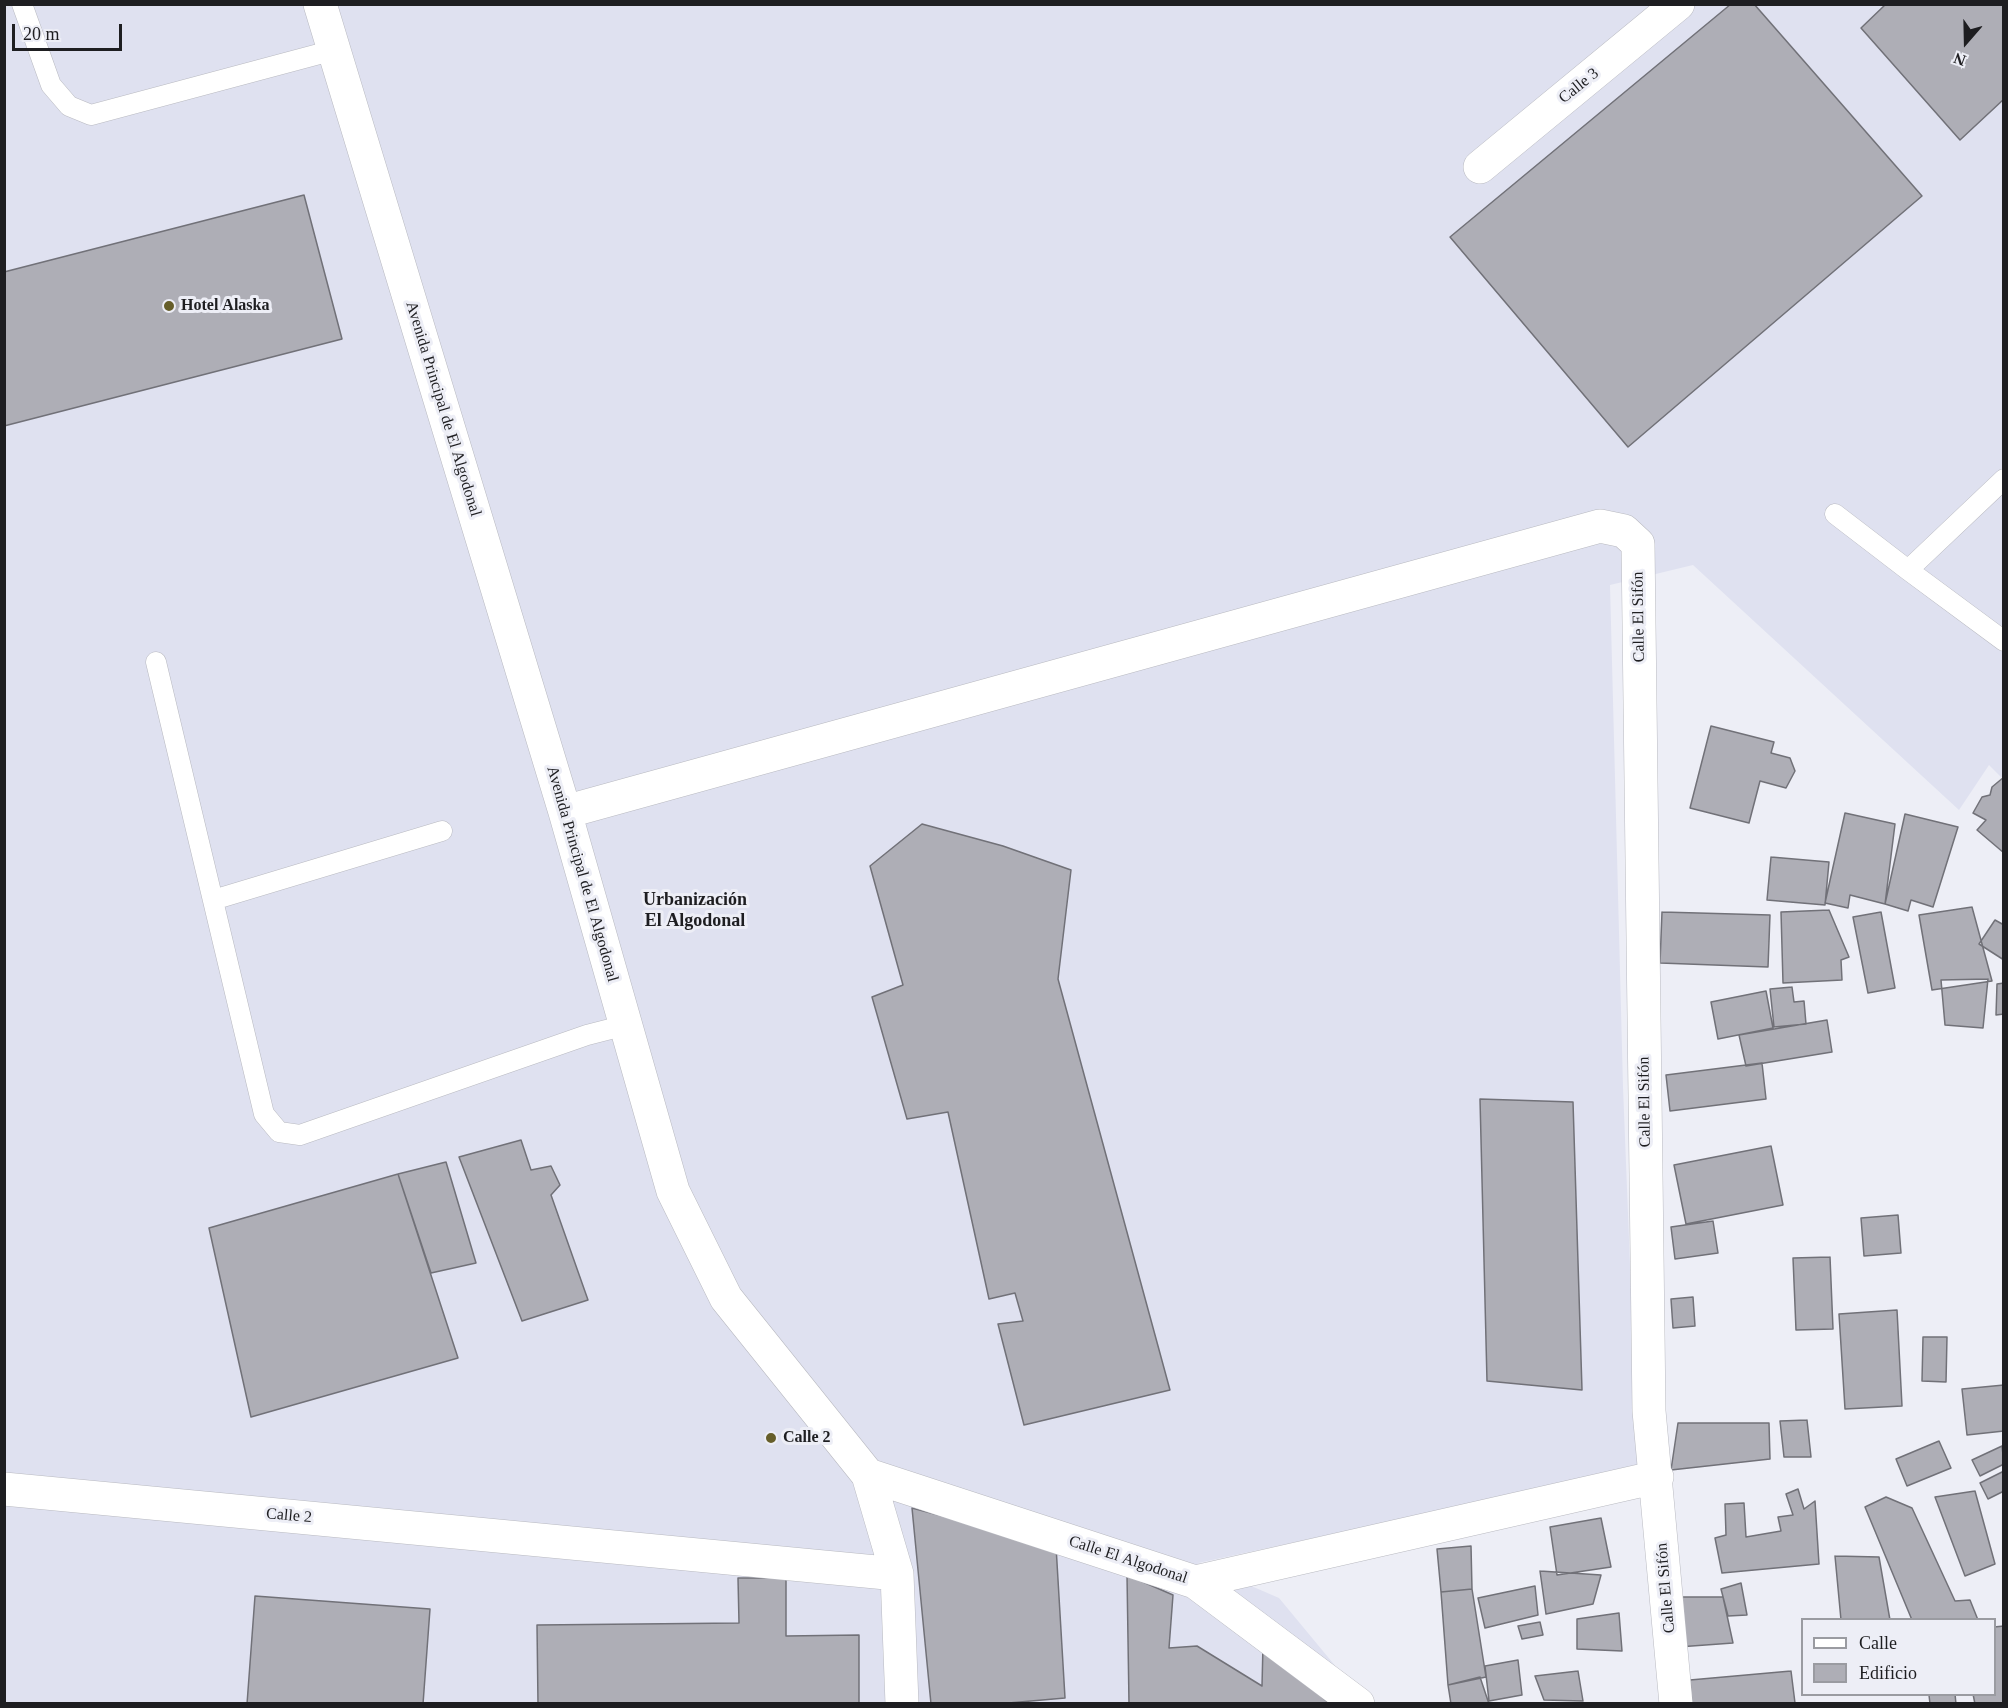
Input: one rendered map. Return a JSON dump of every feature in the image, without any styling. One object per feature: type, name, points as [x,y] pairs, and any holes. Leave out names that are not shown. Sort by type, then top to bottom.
[{"type":"street","name":"Avenida Principal de El Algodonal","points":[[320,4],[565,812],[673,1191],[726,1298],[868,1475],[897,1574],[903,1704]]},
{"type":"street","name":"Calle 3","points":[[1480,167],[1678,4]]},
{"type":"street","name":"Calle El Sifón","points":[[565,812],[1600,526],[1624,531],[1638,544],[1649,1399],[1676,1704]]},
{"type":"street","name":"Calle El Algodonal","points":[[868,1475],[1195,1582],[1358,1704]]},
{"type":"street","points":[[1195,1582],[1657,1477]]},
{"type":"street","name":"Calle 2","points":[[4,1489],[897,1574]]},
{"type":"lane","points":[[22,4],[51,85],[69,105],[91,115],[334,50]]},
{"type":"lane","points":[[1908,570],[2004,479]]},
{"type":"lane","points":[[1834,514],[2004,641]]},
{"type":"lane","points":[[156,662],[264,1114],[279,1132],[300,1135],[587,1035],[626,1025]]},
{"type":"lane","points":[[213,900],[442,831]]},
{"type":"shaded area","points":[[5,5],[2003,5],[2003,779],[1989,765],[1959,810],[1693,565],[1610,585],[1623,1087],[1638,1468],[1198,1563],[1279,1598],[1366,1703],[5,1704]]},
{"type":"building","points":[[1731,4],[1754,4],[1922,196],[1628,447],[1450,237]]},
{"type":"building","points":[[1886,4],[2004,4],[2004,99],[1960,140],[1861,28]]},
{"type":"building","name":"Hotel Alaska","points":[[304,195],[342,339],[4,426],[4,272]]},
{"type":"building","points":[[1711,726],[1774,742],[1771,753],[1790,758],[1795,771],[1786,788],[1760,781],[1749,823],[1690,808]]},
{"type":"building","points":[[2004,777],[2004,853],[1977,830],[1986,820],[1973,813],[1982,797],[1990,795],[1992,787]]},
{"type":"building","points":[[1845,813],[1895,824],[1885,904],[1850,895],[1848,908],[1825,903]]},
{"type":"building","points":[[1905,814],[1958,827],[1933,907],[1911,900],[1908,911],[1885,904]]},
{"type":"building","points":[[922,824],[1003,846],[1071,870],[1058,979],[1170,1390],[1024,1425],[998,1324],[1023,1321],[1015,1293],[989,1299],[948,1112],[907,1119],[872,997],[903,985],[870,866]]},
{"type":"building","points":[[1771,857],[1829,862],[1825,905],[1767,900]]},
{"type":"building","points":[[1972,907],[1992,981],[1932,990],[1919,915]]},
{"type":"building","points":[[1829,910],[1849,957],[1841,960],[1842,980],[1783,983],[1781,912]]},
{"type":"building","points":[[1662,912],[1770,915],[1768,967],[1660,963]]},
{"type":"building","points":[[1881,912],[1895,988],[1868,993],[1853,917]]},
{"type":"building","points":[[1995,920],[2004,925],[2004,960],[1979,944]]},
{"type":"building","points":[[1988,979],[1983,1028],[1945,1025],[1941,980]]},
{"type":"building","points":[[2004,983],[2004,1014],[1996,1015],[1997,984]]},
{"type":"building","points":[[1792,987],[1794,1002],[1804,1001],[1806,1024],[1774,1027],[1770,989]]},
{"type":"building","points":[[1766,991],[1773,1028],[1718,1039],[1711,1002]]},
{"type":"building","points":[[1827,1020],[1832,1052],[1746,1066],[1739,1035]]},
{"type":"building","points":[[1762,1063],[1766,1099],[1670,1111],[1666,1075]]},
{"type":"building","points":[[1480,1099],[1573,1102],[1582,1390],[1487,1381]]},
{"type":"building","points":[[521,1140],[531,1170],[551,1166],[560,1185],[551,1195],[588,1300],[522,1321],[459,1157]]},
{"type":"building","points":[[1771,1146],[1783,1205],[1686,1224],[1674,1165]]},
{"type":"building","points":[[446,1162],[476,1263],[431,1273],[398,1174]]},
{"type":"building","points":[[398,1174],[458,1358],[251,1417],[209,1228]]},
{"type":"building","points":[[1898,1215],[1901,1253],[1864,1256],[1861,1218]]},
{"type":"building","points":[[1713,1221],[1718,1253],[1675,1259],[1671,1227]]},
{"type":"building","points":[[1830,1257],[1833,1329],[1796,1330],[1793,1258]]},
{"type":"building","points":[[1693,1297],[1695,1326],[1673,1328],[1671,1299]]},
{"type":"building","points":[[1897,1310],[1902,1406],[1845,1409],[1839,1314]]},
{"type":"building","points":[[1923,1337],[1947,1337],[1946,1382],[1922,1381]]},
{"type":"building","points":[[2004,1385],[2004,1431],[1967,1435],[1962,1389]]},
{"type":"building","points":[[1807,1420],[1811,1457],[1784,1457],[1780,1421]]},
{"type":"building","points":[[1678,1423],[1769,1423],[1770,1459],[1671,1470]]},
{"type":"building","points":[[1939,1441],[1951,1468],[1907,1486],[1896,1459]]},
{"type":"building","points":[[2002,1446],[2004,1464],[1980,1476],[1972,1460]]},
{"type":"building","points":[[2004,1471],[2004,1491],[1988,1499],[1980,1483]]},
{"type":"building","points":[[1798,1489],[1804,1509],[1815,1501],[1819,1564],[1722,1573],[1715,1538],[1726,1535],[1725,1504],[1744,1503],[1746,1537],[1781,1531],[1778,1517],[1793,1515],[1786,1494]]},
{"type":"building","points":[[1975,1491],[1995,1564],[1965,1576],[1935,1497]]},
{"type":"building","points":[[1886,1497],[1912,1508],[1955,1601],[1970,1600],[1977,1618],[1911,1618],[1865,1507]]},
{"type":"building","points":[[912,1508],[1056,1546],[1065,1698],[997,1704],[931,1704]]},
{"type":"building","points":[[1601,1518],[1611,1567],[1557,1575],[1550,1527]]},
{"type":"building","points":[[1471,1546],[1472,1589],[1441,1592],[1437,1549]]},
{"type":"building","points":[[1835,1556],[1879,1557],[1890,1618],[1841,1618]]},
{"type":"building","points":[[1540,1571],[1601,1575],[1593,1604],[1546,1614]]},
{"type":"building","points":[[1127,1575],[1173,1595],[1169,1648],[1197,1646],[1262,1686],[1263,1645],[1330,1704],[1129,1704]]},
{"type":"building","points":[[738,1578],[786,1578],[786,1636],[859,1635],[859,1704],[538,1704],[537,1625],[739,1623]]},
{"type":"building","points":[[1741,1583],[1747,1615],[1728,1616],[1721,1589]]},
{"type":"building","points":[[1535,1586],[1538,1615],[1485,1628],[1478,1598]]},
{"type":"building","points":[[1472,1589],[1486,1677],[1448,1685],[1441,1592]]},
{"type":"building","points":[[255,1596],[430,1609],[423,1704],[247,1704]]},
{"type":"building","points":[[1676,1597],[1723,1597],[1733,1643],[1678,1647]]},
{"type":"building","points":[[1619,1613],[1622,1651],[1577,1649],[1577,1619]]},
{"type":"building","points":[[1540,1622],[1543,1635],[1522,1639],[1518,1626]]},
{"type":"building","points":[[2004,1626],[2004,1704],[1975,1704],[1973,1696],[1996,1696],[1996,1627]]},
{"type":"building","points":[[1518,1660],[1522,1695],[1489,1701],[1485,1666]]},
{"type":"building","points":[[1578,1671],[1583,1701],[1544,1700],[1535,1676]]},
{"type":"building","points":[[1791,1671],[1795,1703],[1692,1704],[1690,1680]]},
{"type":"building","points":[[1480,1677],[1489,1704],[1451,1704],[1448,1685]]},
{"type":"building","points":[[1929,1696],[1955,1696],[1956,1704],[1930,1704]]},
{"type":"place","name":"Hotel Alaska","points":[[169,306]]},
{"type":"place","name":"Calle 2","points":[[771,1438]]},
{"type":"district","name":"Urbanización El Algodonal","points":[[695,910]]}]
